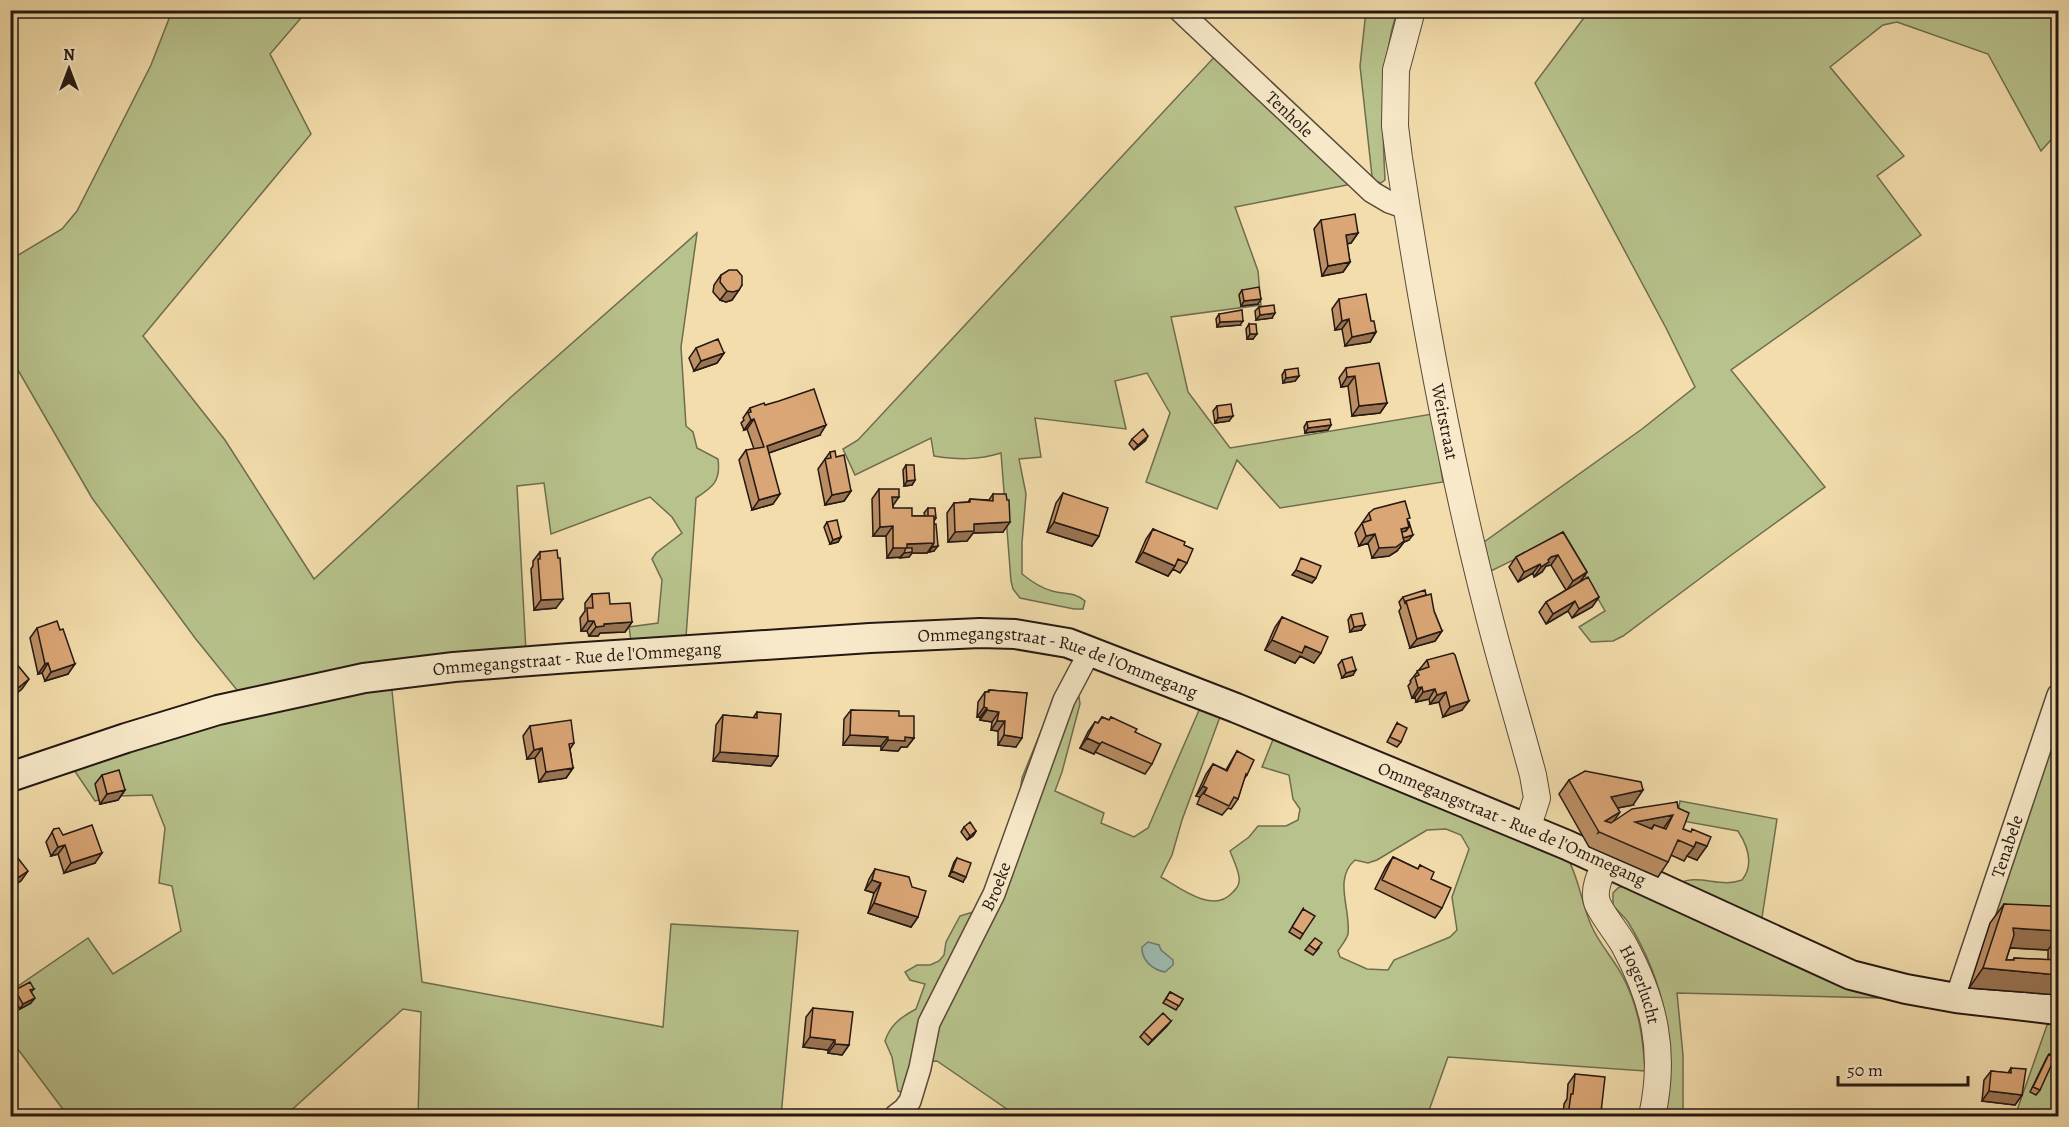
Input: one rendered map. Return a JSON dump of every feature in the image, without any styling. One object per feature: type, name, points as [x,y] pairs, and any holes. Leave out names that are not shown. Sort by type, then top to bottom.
[{"type":"main road","name":"Ommegangstraat - Rue de l'Ommegang","points":[[10,777],[126,738],[243,703],[364,678],[424,670],[570,658],[980,633],[1015,634],[1062,641],[1217,700],[1607,863],[1851,975],[1906,989],[1956,998],[2058,1010]]},
{"type":"street","name":"Tenhole","points":[[1179,10],[1372,192],[1389,202],[1406,208]]},
{"type":"street","name":"Weitstraat","points":[[1412,10],[1396,70],[1395,126],[1406,208],[1448,433],[1474,554],[1533,775],[1537,798],[1527,829]]},
{"type":"street","name":"Broeke","points":[[895,1116],[904,1109],[914,1090],[929,1023],[994,894],[1061,708],[1090,651]]},
{"type":"street","name":"Tenabele","points":[[1956,998],[2058,695]]},
{"type":"street","name":"Hogerlucht","points":[[1607,863],[1598,883],[1596,902],[1624,946],[1653,1015],[1659,1052],[1652,1116]]},
{"type":"green space","points":[[172,11],[307,11],[270,54],[311,134],[143,336],[225,440],[314,579],[511,397],[697,233],[681,347],[686,426],[693,432],[697,448],[718,459],[719,467],[714,483],[696,498],[686,637],[631,641],[629,627],[658,623],[662,580],[652,559],[656,553],[682,533],[672,517],[650,497],[551,534],[544,483],[517,486],[526,652],[241,695],[195,638],[92,498],[11,358],[10,260],[62,229],[77,211],[151,65]]},
{"type":"green space","points":[[1366,11],[1397,11],[1391,31],[1385,73],[1383,116],[1385,180],[1381,183],[1375,181],[1372,176],[1360,66]]},
{"type":"green space","points":[[1589,11],[2058,11],[2058,132],[2041,151],[1988,54],[1897,22],[1883,25],[1830,67],[1904,156],[1877,176],[1921,235],[1731,370],[1825,487],[1623,636],[1613,641],[1591,642],[1579,627],[1605,611],[1562,536],[1491,571],[1484,542],[1642,429],[1695,387],[1666,328],[1535,83]]},
{"type":"green space","points":[[1219,52],[1352,184],[1235,207],[1258,271],[1261,305],[1171,317],[1188,392],[1230,448],[1432,414],[1443,482],[1280,508],[1237,460],[1217,509],[1146,482],[1170,413],[1147,373],[1115,381],[1126,429],[1035,418],[1041,457],[1019,459],[1026,494],[1022,574],[1044,588],[1081,598],[1085,601],[1083,609],[1020,598],[1013,589],[1011,581],[1001,453],[968,459],[934,456],[931,438],[855,475],[843,449],[858,440]]},
{"type":"green space","points":[[391,681],[422,982],[663,1027],[671,924],[798,931],[781,1116],[418,1116],[421,1012],[403,1009],[285,1116],[68,1116],[11,1040],[11,991],[88,938],[113,974],[181,931],[172,886],[159,883],[165,828],[152,795],[117,796],[95,801],[74,770],[109,749]]},
{"type":"green space","points":[[1064,685],[1079,697],[1080,704],[1055,791],[1104,813],[1101,823],[1134,837],[1148,828],[1200,708],[1220,717],[1182,820],[1172,855],[1161,877],[1196,897],[1216,901],[1224,899],[1237,888],[1238,874],[1230,851],[1249,837],[1258,826],[1286,826],[1298,820],[1300,809],[1293,799],[1289,775],[1262,767],[1274,737],[1566,855],[1574,872],[1591,925],[1619,970],[1633,1000],[1641,1034],[1645,1071],[1448,1057],[1427,1116],[1017,1116],[937,1061],[918,1062],[908,1095],[898,1091],[892,1057],[885,1041],[897,1022],[916,1009],[925,984],[910,980],[905,972],[917,965],[930,965],[939,961],[944,955],[946,942],[960,916],[976,911],[991,913],[1022,778],[1054,699]],"holes":[[[1446,829],[1461,835],[1469,849],[1452,897],[1457,930],[1450,937],[1394,960],[1388,970],[1367,969],[1340,957],[1338,951],[1348,934],[1344,895],[1345,876],[1355,860],[1368,863],[1377,860],[1427,830]]]},
{"type":"green space","points":[[2058,711],[2058,909],[2043,919],[1990,916]]},
{"type":"green space","points":[[1680,801],[1777,819],[1761,924],[1674,886],[1691,880],[1724,883],[1742,880],[1749,861],[1747,848],[1738,831],[1677,820]]},
{"type":"green space","points":[[1627,884],[1939,1004],[1881,998],[1677,993],[1683,1055],[1683,1109],[1681,1116],[1663,1116],[1670,1066],[1669,1041],[1659,991],[1651,968],[1628,922],[1613,905],[1613,893]]},
{"type":"green space","points":[[2051,1014],[2058,1016],[2058,1116],[2015,1116]]},
{"type":"water","points":[[1148,942],[1159,945],[1161,950],[1173,960],[1173,965],[1165,972],[1152,967],[1143,956],[1142,947]]},
{"type":"building","points":[[1355,214],[1358,233],[1346,235],[1350,262],[1328,266],[1321,220]]},
{"type":"building","points":[[729,270],[737,270],[742,276],[742,285],[739,290],[733,292],[727,291],[720,282],[721,275]]},
{"type":"building","points":[[1259,287],[1261,299],[1244,301],[1242,290]]},
{"type":"building","points":[[1366,294],[1371,321],[1374,321],[1376,332],[1352,337],[1349,319],[1342,321],[1339,299]]},
{"type":"building","points":[[1274,305],[1275,313],[1260,315],[1259,307]]},
{"type":"building","points":[[1242,310],[1243,321],[1220,322],[1219,314]]},
{"type":"building","points":[[1249,324],[1256,324],[1257,334],[1250,334]]},
{"type":"building","points":[[718,339],[724,353],[701,361],[696,348]]},
{"type":"building","points":[[1379,363],[1387,403],[1359,406],[1355,376],[1347,377],[1346,368]]},
{"type":"building","points":[[1298,368],[1299,376],[1286,378],[1285,370]]},
{"type":"building","points":[[814,389],[826,425],[767,446],[780,494],[759,500],[746,450],[764,447],[754,419],[751,420],[748,413],[751,412],[750,408]]},
{"type":"building","points":[[1231,404],[1233,416],[1218,418],[1217,406]]},
{"type":"building","points":[[1330,419],[1331,425],[1308,428],[1307,422]]},
{"type":"building","points":[[1143,429],[1148,436],[1138,445],[1132,439]]},
{"type":"building","points":[[835,451],[836,457],[844,455],[851,491],[832,495],[825,459],[831,458],[830,452]]},
{"type":"building","points":[[906,465],[914,465],[915,480],[907,481]]},
{"type":"building","points":[[879,489],[899,489],[899,497],[892,497],[893,508],[912,508],[912,516],[934,516],[934,543],[907,544],[907,548],[893,548],[893,526],[880,527]]},
{"type":"building","points":[[1063,493],[1108,508],[1099,536],[1054,522]]},
{"type":"building","points":[[993,494],[1006,494],[1009,500],[1010,522],[974,524],[974,531],[955,532],[954,503],[970,502],[970,499],[993,501]]},
{"type":"building","points":[[1405,501],[1410,518],[1407,519],[1409,527],[1401,529],[1404,541],[1396,547],[1379,548],[1375,534],[1366,536],[1362,523],[1371,520],[1369,513],[1374,509]]},
{"type":"building","points":[[928,508],[935,508],[936,518],[928,516]]},
{"type":"building","points":[[837,520],[841,537],[833,540],[827,522]]},
{"type":"building","points":[[1409,522],[1413,535],[1403,538],[1402,532],[1409,527]]},
{"type":"building","points":[[934,524],[936,524],[938,546],[932,547],[934,543]]},
{"type":"building","points":[[1153,529],[1185,542],[1184,545],[1193,549],[1187,563],[1178,559],[1175,566],[1143,552]]},
{"type":"building","points":[[1563,532],[1587,572],[1573,581],[1558,555],[1551,557],[1549,562],[1541,567],[1540,564],[1524,572],[1516,557]]},
{"type":"building","points":[[906,548],[912,548],[912,552],[904,553]]},
{"type":"building","points":[[557,550],[558,558],[560,558],[563,599],[541,600],[538,559],[540,559],[540,552]]},
{"type":"building","points":[[1301,558],[1321,566],[1316,578],[1296,570]]},
{"type":"building","points":[[1588,577],[1599,597],[1579,609],[1575,601],[1553,614],[1546,602]]},
{"type":"building","points":[[1425,590],[1426,595],[1405,603],[1403,597]]},
{"type":"building","points":[[609,593],[610,604],[630,603],[632,622],[604,624],[604,626],[596,627],[594,621],[588,621],[587,608],[593,608],[592,594]]},
{"type":"building","points":[[1431,594],[1434,611],[1442,631],[1417,639],[1406,601]]},
{"type":"building","points":[[1362,613],[1365,625],[1354,627],[1351,615]]},
{"type":"building","points":[[1282,617],[1328,637],[1321,653],[1305,646],[1302,653],[1272,640]]},
{"type":"building","points":[[57,621],[60,630],[63,629],[75,664],[51,672],[48,663],[45,664],[37,628]]},
{"type":"building","points":[[1453,653],[1469,701],[1450,707],[1446,692],[1437,695],[1435,689],[1423,692],[1422,687],[1418,688],[1415,677],[1419,675],[1417,671],[1429,667],[1427,660]]},
{"type":"building","points":[[10,656],[29,679],[12,693],[10,691]]},
{"type":"building","points":[[1352,657],[1356,670],[1346,673],[1342,660]]},
{"type":"building","points":[[989,690],[1027,693],[1022,738],[1004,735],[1005,721],[997,721],[999,712],[987,710],[984,707],[985,692]]},
{"type":"building","points":[[851,710],[899,711],[899,716],[914,716],[914,738],[905,737],[905,741],[888,740],[888,737],[850,735]]},
{"type":"building","points":[[757,712],[781,714],[778,756],[720,752],[723,715],[757,718]]},
{"type":"building","points":[[1102,717],[1109,720],[1111,717],[1161,744],[1152,764],[1102,742],[1100,744],[1087,738],[1095,722],[1098,723]]},
{"type":"building","points":[[571,720],[574,743],[569,744],[573,768],[546,772],[542,748],[534,750],[530,726]]},
{"type":"building","points":[[1397,723],[1407,728],[1401,742],[1390,737]]},
{"type":"building","points":[[1237,751],[1254,760],[1246,774],[1238,799],[1234,797],[1229,806],[1204,794],[1207,788],[1203,786],[1213,764],[1227,771]]},
{"type":"building","points":[[119,770],[125,790],[107,794],[102,775]]},
{"type":"building","points":[[1585,771],[1641,782],[1643,790],[1611,797],[1620,812],[1605,821],[1611,823],[1632,809],[1677,802],[1678,808],[1689,813],[1683,829],[1691,832],[1692,829],[1711,837],[1707,846],[1696,842],[1694,847],[1678,840],[1668,862],[1599,832],[1569,780]],"holes":[[[1673,815],[1666,829],[1654,825],[1652,829],[1635,822]]]},
{"type":"building","points":[[970,822],[976,831],[970,836],[964,827]]},
{"type":"building","points":[[92,825],[102,853],[71,863],[65,845],[58,847],[52,832],[59,828],[63,835]]},
{"type":"building","points":[[10,848],[28,871],[10,883]]},
{"type":"building","points":[[1393,857],[1418,869],[1420,865],[1434,872],[1431,879],[1451,888],[1442,908],[1382,880]]},
{"type":"building","points":[[957,858],[971,863],[966,877],[952,871]]},
{"type":"building","points":[[875,869],[909,877],[912,887],[926,891],[918,917],[874,903],[881,883],[872,880]]},
{"type":"building","points":[[2004,904],[2056,907],[2058,931],[2013,928],[2014,935],[2006,960],[2014,960],[2014,958],[2058,960],[2058,975],[1983,968]]},
{"type":"building","points":[[1303,909],[1315,916],[1303,934],[1292,927]]},
{"type":"building","points":[[1315,938],[1322,943],[1316,950],[1309,945]]},
{"type":"building","points":[[30,982],[34,989],[30,990],[35,998],[23,1004],[15,990]]},
{"type":"building","points":[[1170,992],[1183,999],[1179,1006],[1166,999]]},
{"type":"building","points":[[813,1008],[853,1012],[849,1045],[835,1044],[835,1040],[810,1037]]},
{"type":"building","points":[[1163,1013],[1171,1021],[1152,1040],[1144,1032]]},
{"type":"building","points":[[2049,1054],[2055,1057],[2040,1090],[2033,1087]]},
{"type":"building","points":[[2011,1068],[2026,1069],[2022,1095],[1989,1091],[1991,1071],[2011,1073]]},
{"type":"building","points":[[1575,1074],[1605,1077],[1601,1112],[1596,1111],[1595,1116],[1568,1116]]}]
